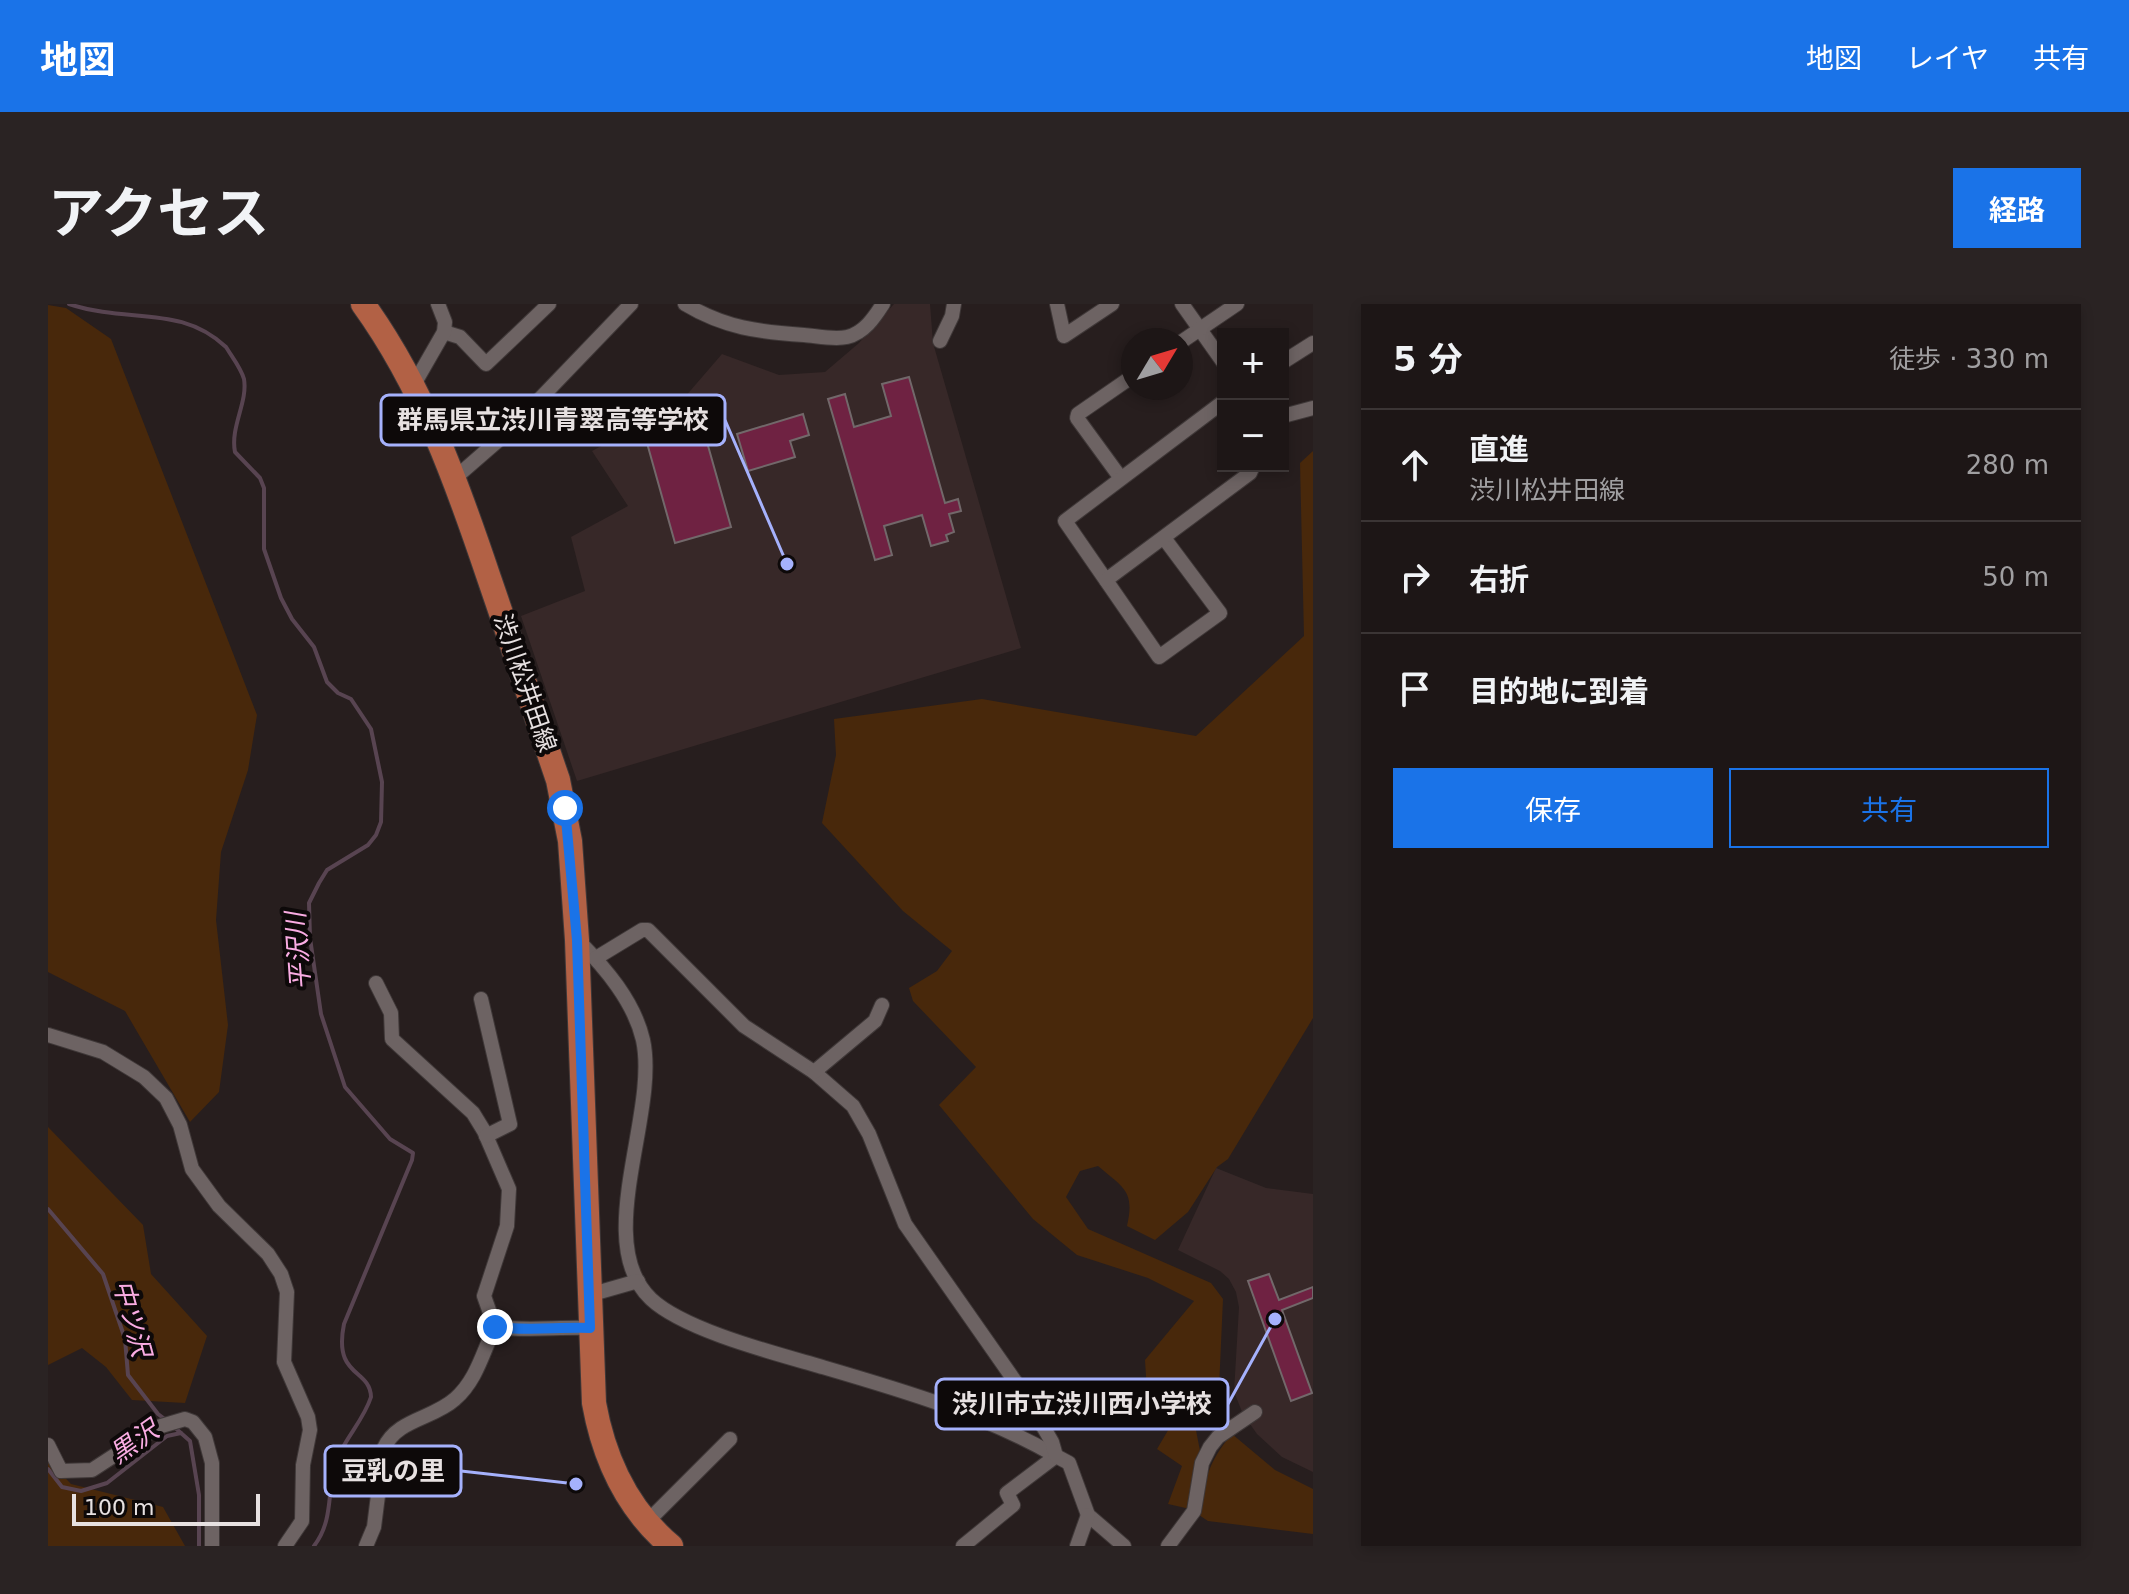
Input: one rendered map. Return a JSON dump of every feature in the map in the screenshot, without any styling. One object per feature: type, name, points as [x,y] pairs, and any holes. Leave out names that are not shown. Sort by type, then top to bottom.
[{"type":"main road","name":"渋川松井田線","points":[[363,304],[394,350],[455,478],[558,780],[570,841],[577,940],[594,1403],[604,1447],[625,1494],[671,1546]]},
{"type":"street","points":[[413,386],[444,332],[445,322],[438,304]]},
{"type":"street","points":[[444,332],[460,337],[486,364],[549,304]]},
{"type":"street","points":[[455,478],[509,431],[631,304]]},
{"type":"street","points":[[685,304],[742,329],[836,338],[858,332],[883,304]]},
{"type":"street","points":[[940,341],[954,304]]},
{"type":"street","points":[[1057,304],[1064,336],[1112,304]]},
{"type":"street","points":[[1182,304],[1217,353]]},
{"type":"street","points":[[1193,334],[1237,304]]},
{"type":"street","points":[[1289,358],[1313,343]]},
{"type":"street","points":[[1120,477],[1077,418],[1078,414],[1121,384]]},
{"type":"street","points":[[1164,538],[1220,613],[1159,657],[1065,521],[1217,406]]},
{"type":"street","points":[[1289,414],[1313,408]]},
{"type":"street","points":[[1106,580],[1250,472]]},
{"type":"street","points":[[596,958],[642,930],[648,930],[744,1026],[814,1072],[853,1106],[862,1117],[905,1224],[1026,1397],[1052,1442],[1056,1456]]},
{"type":"street","points":[[577,940],[615,982],[643,1038],[646,1063],[626,1230],[629,1263],[651,1299],[690,1322],[758,1349],[944,1404],[1015,1433],[1069,1463],[1088,1515],[1124,1546]]},
{"type":"street","points":[[366,1546],[374,1527],[388,1438],[395,1430],[432,1414],[457,1398],[472,1377],[495,1327],[484,1296],[507,1226],[509,1189],[473,1113],[392,1039],[391,1013],[376,983]]},
{"type":"street","points":[[481,999],[510,1124],[486,1136]]},
{"type":"street","points":[[814,1072],[875,1021],[882,1005]]},
{"type":"street","points":[[48,1035],[103,1052],[144,1077],[166,1098],[180,1125],[192,1169],[219,1206],[253,1237],[281,1274],[287,1292],[284,1362],[308,1417],[310,1430],[303,1465],[302,1521],[285,1546]]},
{"type":"street","points":[[589,1295],[638,1281]]},
{"type":"street","points":[[495,1327],[541,1331],[566,1327],[590,1328]]},
{"type":"street","points":[[1168,1546],[1194,1511],[1202,1463],[1210,1447],[1218,1437],[1255,1412]]},
{"type":"street","points":[[48,1445],[61,1471],[92,1470],[158,1427],[185,1419],[193,1422],[205,1437],[212,1463],[212,1546]]},
{"type":"street","points":[[647,1522],[730,1439]]},
{"type":"street","points":[[963,1546],[1013,1505],[1007,1493],[1056,1456]]},
{"type":"street","points":[[1077,1546],[1088,1515]]},
{"type":"shaded area","points":[[894,304],[930,304],[933,343],[1021,648],[577,781],[521,616],[585,591],[571,537],[628,506],[592,451],[678,405],[722,354],[779,375],[825,372],[859,343]]},
{"type":"shaded area","points":[[48,305],[66,308],[111,339],[257,715],[248,770],[221,852],[216,920],[228,1025],[219,1092],[190,1122],[125,1011],[48,972]]},
{"type":"shaded area","points":[[1313,451],[1313,1018],[1228,1159],[1217,1167],[1188,1212],[1155,1240],[1127,1226],[1128,1197],[1115,1180],[1098,1166],[1080,1171],[1066,1197],[1088,1229],[1211,1283],[1223,1299],[1219,1388],[1223,1412],[1195,1425],[1201,1456],[1190,1509],[1168,1504],[1182,1466],[1157,1449],[1170,1427],[1147,1392],[1145,1360],[1194,1301],[1148,1278],[1077,1255],[1033,1219],[939,1105],[976,1067],[913,1001],[909,988],[937,971],[952,951],[903,911],[822,823],[836,755],[834,719],[982,699],[1196,736],[1304,636],[1300,463]]},
{"type":"shaded area","points":[[48,1127],[143,1225],[151,1274],[207,1336],[185,1403],[132,1400],[106,1367],[82,1348],[48,1365]]},
{"type":"shaded area","points":[[1216,1168],[1266,1188],[1313,1194],[1313,1472],[1282,1457],[1257,1434],[1243,1414],[1234,1392],[1239,1307],[1236,1292],[1220,1271],[1178,1250]]},
{"type":"shaded area","points":[[1232,1434],[1275,1470],[1313,1489],[1313,1534],[1208,1521],[1199,1515],[1209,1472]]},
{"type":"shaded area","points":[[48,1460],[71,1484],[163,1507],[185,1546],[48,1546]]},
{"type":"building","points":[[909,377],[945,503],[958,499],[961,511],[949,514],[954,532],[946,535],[948,541],[931,546],[922,515],[884,526],[892,555],[875,560],[828,399],[845,394],[854,427],[891,416],[882,384]]},
{"type":"building","points":[[803,414],[809,435],[790,441],[795,457],[748,471],[737,434]]},
{"type":"building","points":[[703,428],[731,527],[675,543],[647,443]]},
{"type":"building","points":[[1269,1274],[1279,1300],[1313,1287],[1313,1298],[1282,1310],[1312,1393],[1291,1401],[1248,1281]]},
{"type":"waterway","name":"平沢川","points":[[69,304],[91,310],[172,320],[209,334],[226,347],[239,367],[245,388],[235,433],[235,452],[260,478],[264,488],[264,549],[281,598],[292,619],[314,647],[327,682],[338,693],[351,699],[371,729],[382,782],[381,822],[376,835],[368,845],[327,870],[309,903],[310,938],[321,1014],[345,1087],[390,1139],[413,1153],[344,1324],[343,1354],[347,1363],[365,1381],[371,1397],[338,1457],[328,1513],[314,1546]]},
{"type":"waterway","name":"中ツ沢","points":[[48,1209],[103,1274],[125,1339],[128,1375],[166,1420]]},
{"type":"waterway","name":"黒沢","points":[[173,1426],[190,1441],[199,1495],[199,1546]]},
{"type":"waterway","name":"黒沢","points":[[48,1469],[62,1487],[81,1491],[107,1483],[167,1436],[181,1433]]},
{"type":"place","name":"群馬県立渋川青翠高等学校","points":[[787,564]]},
{"type":"place","name":"渋川市立渋川西小学校","points":[[1275,1319]]},
{"type":"place","name":"豆乳の里","points":[[576,1484]]},
{"type":"route","points":[[495,1327],[541,1331],[566,1327],[590,1328],[577,940],[565,808]]}]
